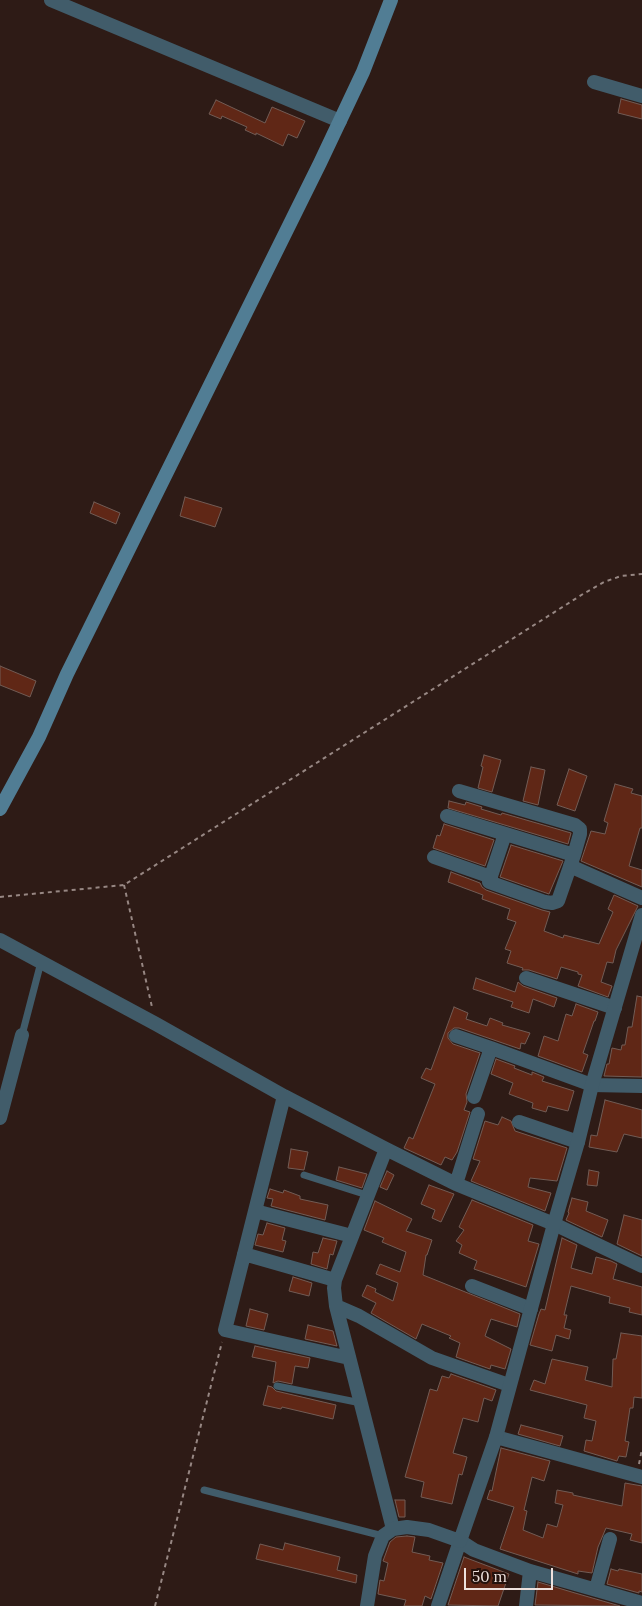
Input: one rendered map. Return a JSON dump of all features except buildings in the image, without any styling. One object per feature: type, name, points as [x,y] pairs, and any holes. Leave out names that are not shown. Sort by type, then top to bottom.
[{"type":"main road","points":[[0,809],[39,738],[68,674],[340,121],[363,72],[391,0]]},
{"type":"street","points":[[50,0],[340,121]]},
{"type":"street","points":[[594,82],[642,96]]},
{"type":"street","points":[[459,791],[580,828],[572,861],[558,901],[552,903],[489,882],[504,834]]},
{"type":"street","points":[[447,816],[504,834],[572,861],[642,898]]},
{"type":"street","points":[[434,856],[491,877]]},
{"type":"street","points":[[438,1606],[496,1437],[592,1085],[642,915]]},
{"type":"street","points":[[0,940],[284,1096],[386,1149],[456,1184],[554,1224],[642,1266]]},
{"type":"street","points":[[526,978],[615,1008]]},
{"type":"street","points":[[0,1118],[22,1035]]},
{"type":"street","points":[[456,1036],[592,1085],[642,1086]]},
{"type":"street","points":[[474,1098],[491,1048]]},
{"type":"street","points":[[284,1096],[224,1330],[349,1358]]},
{"type":"street","points":[[456,1184],[478,1114]]},
{"type":"street","points":[[519,1122],[578,1142]]},
{"type":"street","points":[[367,1606],[375,1556],[388,1532],[361,1403],[336,1306],[334,1288],[335,1280],[386,1149]]},
{"type":"street","points":[[255,1211],[352,1236]]},
{"type":"street","points":[[244,1254],[335,1280]]},
{"type":"street","points":[[472,1286],[531,1309]]},
{"type":"street","points":[[336,1306],[359,1316],[432,1358],[509,1385]]},
{"type":"street","points":[[496,1437],[642,1477]]},
{"type":"street","points":[[388,1532],[407,1527],[429,1530],[460,1541],[474,1550],[530,1571],[642,1603]]},
{"type":"street","points":[[596,1589],[610,1539]]},
{"type":"street","points":[[526,1606],[530,1571]]},
{"type":"lane","points":[[22,1035],[41,962]]},
{"type":"lane","points":[[304,1175],[367,1195]]},
{"type":"lane","points":[[277,1386],[361,1403]]},
{"type":"lane","points":[[204,1490],[388,1532]]},
{"type":"path","points":[[0,897],[124,885],[590,590],[604,582],[621,576],[642,574]]},
{"type":"path","points":[[124,885],[156,1024]]},
{"type":"path","points":[[155,1606],[224,1330]]}]
